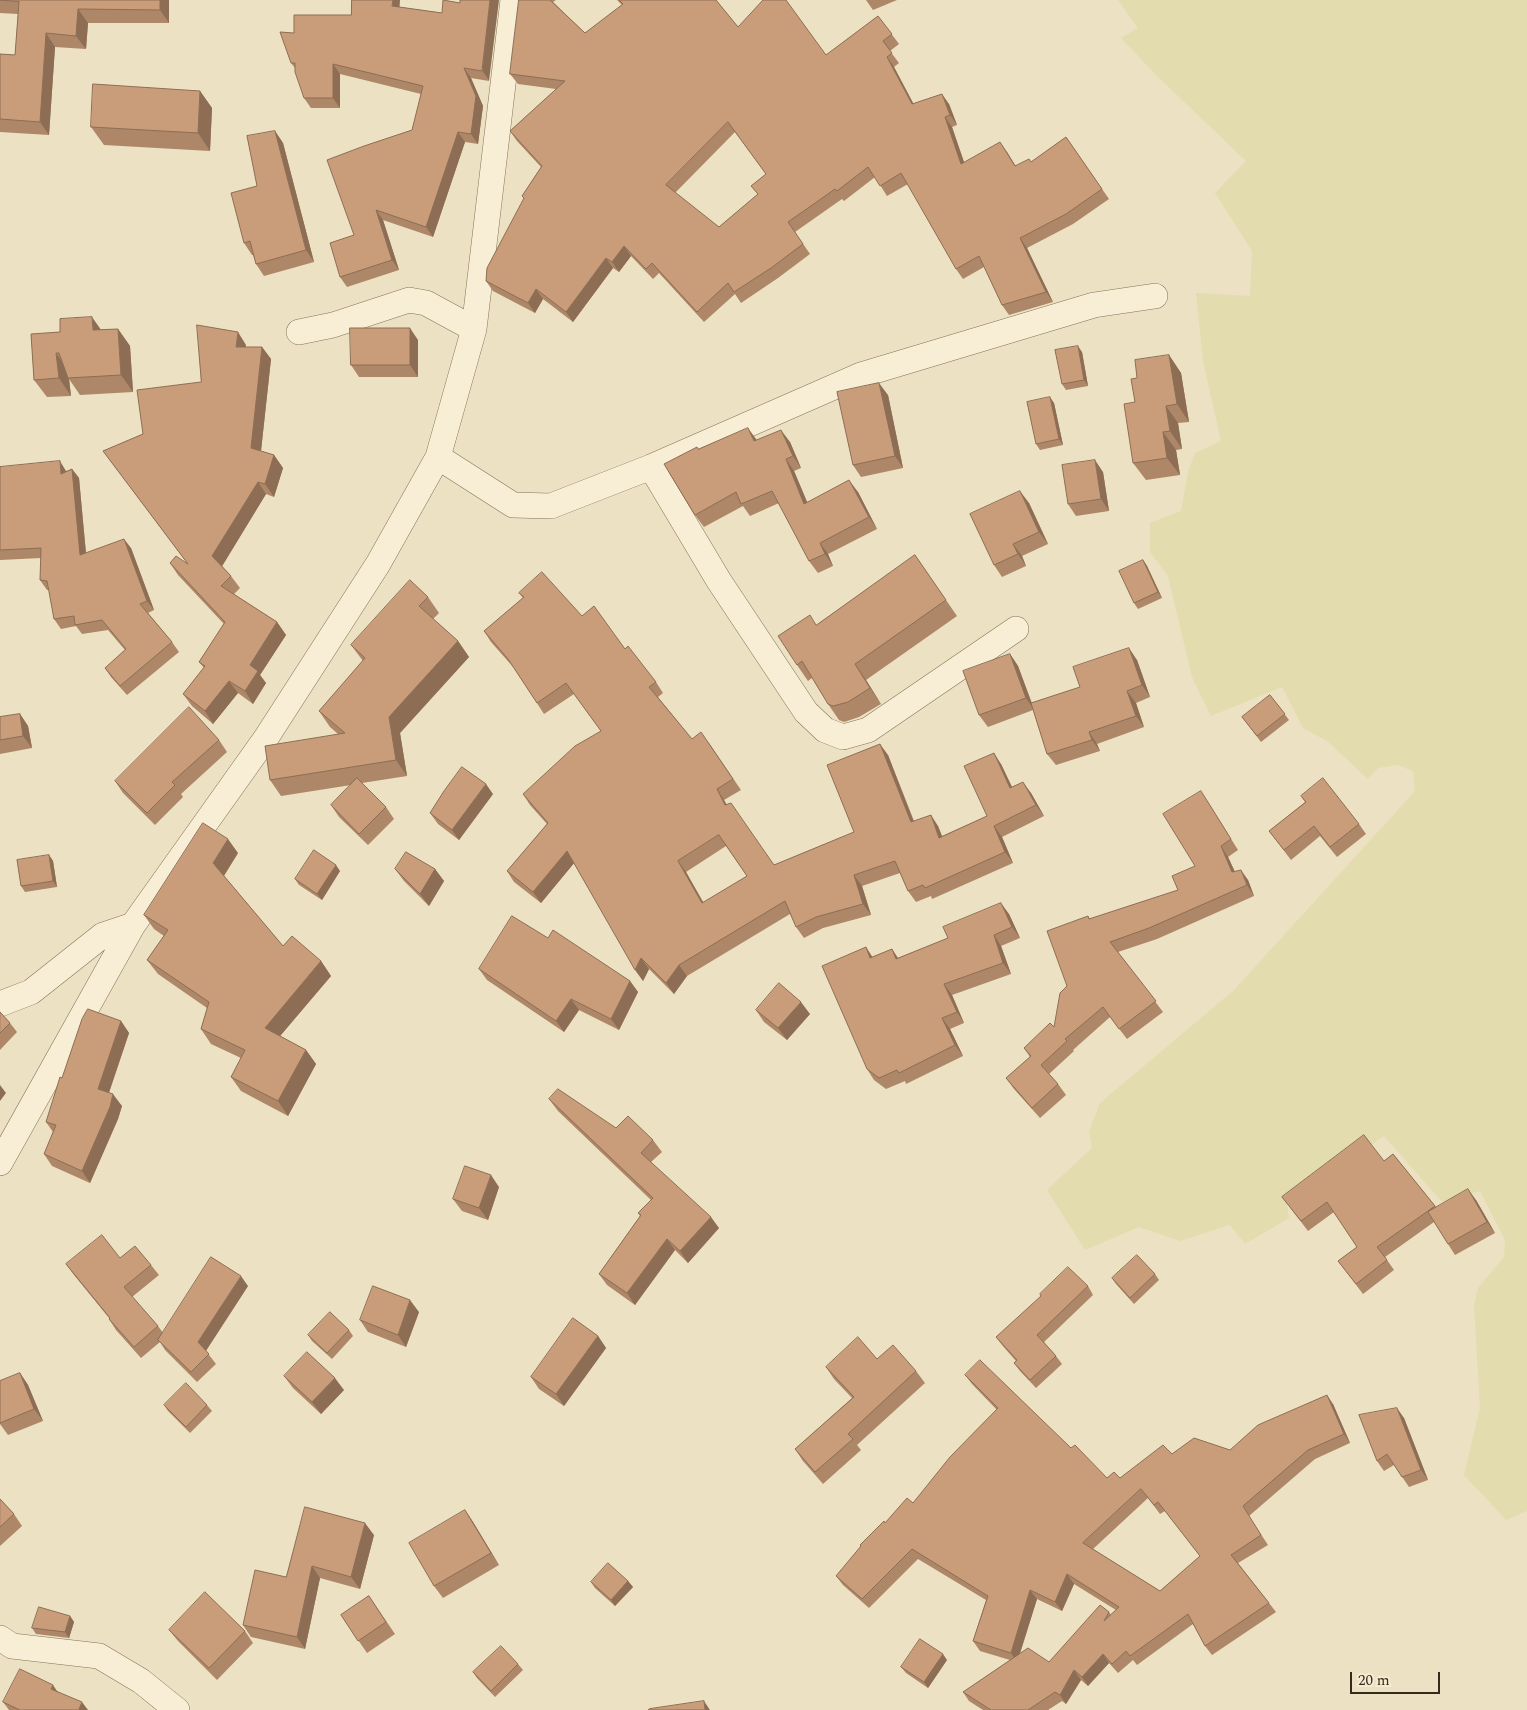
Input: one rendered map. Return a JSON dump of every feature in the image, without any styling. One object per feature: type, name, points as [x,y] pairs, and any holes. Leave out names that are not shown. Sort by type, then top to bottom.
[{"type":"street","points":[[0,1163],[133,925],[266,738],[378,564],[438,457],[474,329],[513,0]]},
{"type":"street","points":[[438,457],[513,505],[551,506],[651,467],[861,375],[1094,305],[1155,296]]},
{"type":"street","points":[[298,332],[333,325],[409,300],[426,303],[474,329]]},
{"type":"street","points":[[651,467],[719,581],[806,712],[825,730],[842,737],[868,730],[1016,629]]},
{"type":"street","points":[[0,1004],[32,992],[103,935],[133,925]]},
{"type":"street","points":[[0,1638],[12,1646],[99,1656],[141,1681],[177,1710]]},
{"type":"shaded area","points":[[1118,0],[1527,0],[1527,1511],[1506,1520],[1464,1475],[1480,1408],[1474,1305],[1478,1288],[1504,1257],[1505,1240],[1480,1191],[1442,1202],[1384,1136],[1287,1205],[1289,1218],[1245,1244],[1230,1225],[1180,1241],[1139,1227],[1085,1250],[1047,1190],[1092,1148],[1089,1131],[1100,1103],[1233,991],[1415,791],[1413,771],[1398,765],[1378,768],[1368,779],[1327,741],[1303,728],[1282,687],[1211,716],[1192,677],[1168,576],[1150,552],[1150,523],[1181,511],[1188,472],[1195,453],[1221,441],[1203,361],[1196,293],[1250,296],[1252,251],[1215,193],[1246,161],[1157,76],[1121,38],[1138,28]]},
{"type":"building","points":[[0,0],[160,0],[160,10],[78,9],[76,36],[46,33],[40,122],[0,119],[0,54],[15,55],[19,2]]},
{"type":"building","points":[[352,0],[393,0],[392,6],[442,13],[443,0],[460,3],[460,0],[490,0],[482,71],[464,68],[476,96],[471,134],[458,132],[426,227],[376,210],[392,260],[340,277],[330,243],[354,235],[327,160],[412,130],[423,86],[333,64],[333,98],[304,98],[295,72],[295,63],[291,63],[280,32],[294,33],[294,15],[351,15]]},
{"type":"building","points":[[519,0],[550,0],[585,33],[623,4],[619,0],[716,0],[738,27],[763,0],[786,0],[826,55],[878,16],[892,34],[883,41],[892,53],[887,57],[912,104],[942,94],[950,115],[945,117],[961,164],[1000,142],[1015,166],[1029,159],[1031,162],[1066,137],[1102,189],[1066,214],[1020,238],[1046,292],[1002,305],[979,256],[956,269],[901,173],[880,186],[868,167],[837,191],[835,189],[788,222],[803,244],[734,292],[728,283],[697,312],[652,263],[646,269],[624,246],[612,262],[606,258],[566,312],[536,289],[528,303],[486,281],[487,268],[524,198],[522,196],[542,166],[510,131],[565,81],[510,74]],"holes":[[[728,122],[766,174],[751,186],[758,194],[719,227],[666,185]]]},
{"type":"building","points":[[93,84],[200,91],[198,133],[91,127]]},
{"type":"building","points":[[275,131],[306,250],[256,264],[250,241],[244,243],[231,193],[257,186],[247,136]]},
{"type":"building","points":[[92,317],[93,330],[118,329],[121,375],[68,378],[59,353],[56,353],[59,378],[34,380],[31,334],[60,332],[60,319]]},
{"type":"building","points":[[197,325],[238,332],[236,347],[262,347],[251,448],[274,455],[265,484],[258,482],[212,556],[231,576],[221,586],[277,622],[250,665],[258,671],[245,691],[229,681],[205,711],[183,694],[205,666],[199,662],[225,622],[170,563],[176,556],[188,564],[103,451],[143,434],[137,390],[201,382]]},
{"type":"building","points":[[350,328],[410,328],[410,365],[351,365]]},
{"type":"building","points":[[1078,346],[1084,380],[1062,384],[1055,350]]},
{"type":"building","points":[[1169,355],[1177,404],[1166,406],[1170,431],[1163,432],[1167,458],[1133,463],[1124,404],[1135,402],[1131,379],[1137,378],[1135,360]]},
{"type":"building","points":[[879,383],[895,456],[853,465],[837,392]]},
{"type":"building","points":[[1050,397],[1059,439],[1036,444],[1027,402]]},
{"type":"building","points":[[748,428],[754,441],[781,430],[793,456],[786,459],[804,504],[849,480],[869,517],[820,543],[825,554],[809,561],[772,491],[741,504],[736,492],[695,515],[664,464],[697,447],[698,449]]},
{"type":"building","points":[[1095,460],[1101,499],[1068,504],[1062,465]]},
{"type":"building","points":[[60,461],[61,474],[72,469],[80,555],[124,539],[147,601],[140,604],[172,642],[120,686],[105,668],[126,649],[102,620],[75,625],[74,616],[54,619],[47,581],[40,580],[41,548],[0,550],[0,467]]},
{"type":"building","points":[[1020,491],[1039,532],[1013,544],[1018,554],[994,565],[970,514]]},
{"type":"building","points":[[915,555],[946,600],[855,664],[870,688],[848,702],[833,706],[828,704],[802,661],[797,665],[778,636],[810,615],[816,625]]},
{"type":"building","points":[[1143,560],[1158,592],[1134,603],[1119,571]]},
{"type":"building","points":[[542,572],[582,616],[594,606],[625,649],[628,646],[656,682],[649,687],[692,739],[701,732],[733,779],[717,789],[725,805],[731,803],[774,865],[854,832],[827,765],[880,744],[911,822],[931,815],[939,838],[987,816],[964,766],[994,753],[1010,788],[1023,782],[1036,805],[994,826],[1005,852],[925,888],[923,885],[908,891],[895,861],[854,875],[863,904],[816,917],[796,927],[785,901],[679,965],[666,983],[641,958],[635,970],[567,851],[533,892],[507,871],[548,823],[523,794],[575,746],[601,731],[566,683],[537,703],[508,659],[484,631],[524,597],[519,593]],"holes":[[[719,835],[747,876],[702,903],[678,861]]]},
{"type":"building","points":[[410,580],[428,597],[419,606],[458,641],[389,717],[396,760],[270,780],[265,746],[345,733],[319,711],[365,658],[351,645]]},
{"type":"building","points":[[1129,648],[1142,685],[1127,691],[1136,716],[1089,732],[1092,740],[1047,754],[1031,703],[1080,687],[1073,667]]},
{"type":"building","points":[[1010,654],[1026,698],[979,715],[963,671]]},
{"type":"building","points":[[1270,695],[1285,714],[1257,736],[1242,717]]},
{"type":"building","points":[[189,707],[219,740],[172,782],[175,785],[147,813],[115,781]]},
{"type":"building","points":[[20,714],[23,736],[0,740],[0,717]]},
{"type":"building","points":[[462,767],[486,784],[452,830],[430,813]]},
{"type":"building","points":[[357,778],[386,807],[359,834],[331,805]]},
{"type":"building","points":[[1323,778],[1359,824],[1330,847],[1314,826],[1284,850],[1269,831],[1306,802],[1301,796]]},
{"type":"building","points":[[1201,791],[1231,839],[1221,846],[1232,872],[1241,870],[1247,885],[1149,928],[1110,942],[1156,1001],[1119,1029],[1103,1007],[1065,1039],[1067,1041],[1041,1065],[1058,1084],[1032,1108],[1006,1078],[1031,1056],[1024,1048],[1050,1023],[1054,1027],[1060,993],[1067,986],[1047,931],[1088,916],[1089,919],[1178,890],[1172,876],[1195,866],[1163,814]]},
{"type":"building","points":[[203,823],[228,839],[213,863],[283,946],[292,936],[321,961],[265,1028],[306,1050],[278,1101],[231,1077],[245,1050],[201,1029],[209,1002],[147,960],[168,930],[144,915]]},
{"type":"building","points":[[314,850],[336,865],[317,894],[295,879]]},
{"type":"building","points":[[406,852],[435,869],[420,894],[395,869]]},
{"type":"building","points":[[49,855],[53,881],[21,886],[17,860]]},
{"type":"building","points":[[1001,903],[1012,927],[994,935],[1003,963],[944,984],[957,1012],[942,1018],[955,1045],[899,1073],[897,1070],[879,1078],[867,1069],[822,966],[866,947],[870,958],[892,949],[896,959],[948,938],[943,927]]},
{"type":"building","points":[[512,916],[548,938],[553,930],[630,981],[611,1019],[571,999],[556,1021],[479,969]]},
{"type":"building","points":[[779,983],[801,1002],[778,1028],[756,1010]]},
{"type":"building","points":[[88,1009],[121,1021],[98,1089],[113,1094],[110,1107],[82,1171],[44,1154],[56,1125],[46,1122],[60,1077],[62,1078],[82,1019]]},
{"type":"building","points":[[0,1012],[10,1023],[0,1033]]},
{"type":"building","points":[[558,1089],[616,1128],[628,1116],[653,1140],[641,1153],[711,1217],[680,1251],[667,1239],[627,1293],[599,1274],[641,1215],[638,1213],[653,1198],[549,1099]]},
{"type":"building","points":[[1364,1135],[1384,1161],[1393,1154],[1435,1206],[1377,1247],[1387,1260],[1356,1284],[1338,1261],[1357,1247],[1327,1202],[1301,1221],[1282,1197]]},
{"type":"building","points":[[465,1166],[491,1175],[479,1208],[453,1199]]},
{"type":"building","points":[[1468,1189],[1487,1222],[1448,1244],[1428,1212]]},
{"type":"building","points":[[102,1235],[120,1258],[135,1246],[151,1265],[124,1287],[158,1326],[134,1347],[109,1319],[66,1264]]},
{"type":"building","points":[[1137,1255],[1155,1274],[1130,1298],[1112,1278]]},
{"type":"building","points":[[211,1257],[241,1276],[198,1342],[209,1354],[191,1372],[158,1340]]},
{"type":"building","points":[[1068,1267],[1088,1286],[1037,1335],[1056,1356],[1030,1380],[1014,1363],[1017,1360],[996,1337],[1041,1296],[1040,1294]]},
{"type":"building","points":[[373,1286],[410,1300],[398,1335],[360,1320]]},
{"type":"building","points":[[330,1312],[349,1330],[327,1353],[308,1335]]},
{"type":"building","points":[[573,1318],[598,1336],[556,1394],[531,1377]]},
{"type":"building","points":[[858,1337],[877,1359],[893,1345],[916,1371],[848,1434],[853,1439],[815,1472],[795,1449],[854,1397],[826,1367]]},
{"type":"building","points":[[307,1352],[335,1378],[312,1402],[284,1376]]},
{"type":"building","points":[[980,1360],[1071,1448],[1075,1445],[1107,1478],[1114,1472],[1120,1478],[1163,1445],[1172,1454],[1194,1438],[1230,1450],[1258,1425],[1327,1395],[1344,1434],[1308,1450],[1243,1506],[1261,1535],[1231,1555],[1269,1603],[1205,1646],[1188,1614],[1130,1656],[1126,1651],[1112,1664],[1103,1654],[1082,1677],[1074,1670],[1060,1695],[1055,1692],[1028,1710],[991,1710],[963,1692],[1028,1648],[1049,1662],[1100,1605],[1109,1612],[1104,1621],[1119,1607],[1067,1574],[1055,1602],[1030,1590],[1011,1653],[973,1641],[988,1596],[912,1549],[862,1599],[836,1576],[860,1545],[884,1521],[885,1523],[907,1498],[913,1503],[950,1457],[998,1408],[965,1375]],"holes":[[[1141,1489],[1154,1505],[1158,1502],[1200,1556],[1160,1591],[1083,1543]]]},
{"type":"building","points":[[20,1373],[34,1409],[0,1423],[0,1381]]},
{"type":"building","points":[[186,1383],[207,1405],[186,1427],[164,1405]]},
{"type":"building","points":[[1397,1408],[1421,1470],[1402,1477],[1387,1454],[1377,1461],[1359,1415]]},
{"type":"building","points":[[0,1499],[14,1514],[0,1527]]},
{"type":"building","points":[[305,1507],[365,1523],[351,1577],[312,1566],[297,1637],[243,1625],[255,1570],[286,1577]]},
{"type":"building","points":[[465,1510],[491,1553],[434,1586],[409,1543]]},
{"type":"building","points":[[608,1563],[628,1581],[611,1600],[591,1582]]},
{"type":"building","points":[[205,1592],[245,1631],[209,1668],[169,1630]]},
{"type":"building","points":[[369,1596],[386,1622],[358,1641],[341,1615]]},
{"type":"building","points":[[39,1607],[70,1616],[65,1632],[32,1628]]},
{"type":"building","points":[[920,1639],[943,1654],[924,1682],[901,1667]]},
{"type":"building","points":[[501,1646],[518,1664],[491,1691],[473,1672]]},
{"type":"building","points":[[20,1669],[53,1685],[51,1689],[82,1702],[79,1709],[81,1710],[20,1710],[3,1702]]},
{"type":"building","points":[[704,1701],[705,1710],[648,1710],[649,1709]]}]
